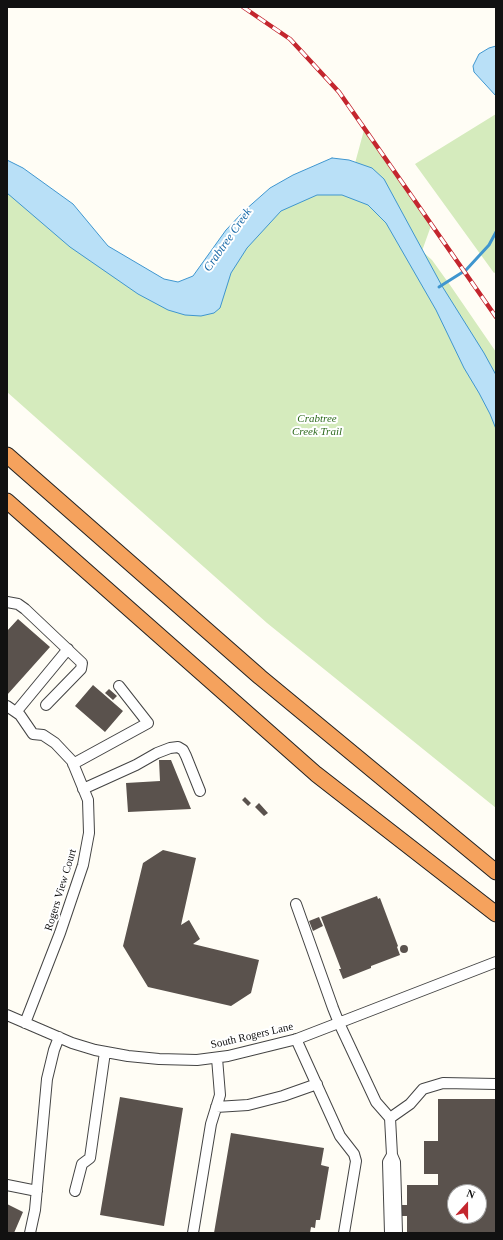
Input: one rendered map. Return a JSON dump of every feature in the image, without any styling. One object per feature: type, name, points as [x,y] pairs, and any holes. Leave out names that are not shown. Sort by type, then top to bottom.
[{"type":"highway","points":[[9,456],[260,677],[496,872]]},
{"type":"highway","points":[[7,501],[316,774],[496,914]]},
{"type":"street","points":[[7,602],[18,604],[25,608],[82,663],[81,669],[46,705]]},
{"type":"street","points":[[7,706],[16,712],[68,649]]},
{"type":"street","points":[[73,764],[148,723],[118,686]]},
{"type":"street","name":"Rogers View Court","points":[[16,712],[34,734],[43,735],[55,743],[73,764],[88,800],[89,833],[83,865],[60,933],[25,1023]]},
{"type":"street","points":[[83,789],[136,765],[157,753],[174,747],[183,750],[200,791]]},
{"type":"street","points":[[296,904],[332,1008],[376,1102],[390,1118],[392,1155],[395,1162],[397,1233]]},
{"type":"street","name":"South Rogers Lane","points":[[7,1015],[72,1043],[105,1052],[160,1059],[197,1060],[217,1058],[257,1050],[296,1039],[492,963]]},
{"type":"street","points":[[30,1233],[35,1210],[47,1079],[54,1050],[59,1037]]},
{"type":"street","points":[[296,1039],[340,1136],[354,1154],[356,1161],[344,1233]]},
{"type":"street","points":[[75,1191],[82,1164],[90,1158],[105,1052]]},
{"type":"street","points":[[193,1233],[211,1124],[220,1095],[217,1058]]},
{"type":"street","points":[[390,1118],[410,1104],[424,1089],[442,1083],[496,1084]]},
{"type":"street","points":[[216,1107],[248,1105],[283,1096],[317,1084]]},
{"type":"street","points":[[390,1233],[388,1162],[392,1155]]},
{"type":"street","points":[[7,1186],[37,1191]]},
{"type":"green space","points":[[496,114],[496,272],[494,273],[415,164]]},
{"type":"green space","name":"Crabtree Creek Trail","points":[[364,130],[432,223],[422,251],[432,260],[496,352],[496,808],[267,623],[7,392],[7,179],[173,299],[259,215],[351,178]]},
{"type":"water","points":[[496,46],[496,96],[474,72],[473,66],[479,54]]},
{"type":"water","name":"Crabtree Creek","points":[[332,158],[349,160],[372,168],[384,179],[442,286],[496,375],[496,429],[490,414],[464,368],[436,310],[386,223],[368,205],[342,195],[317,195],[281,211],[247,248],[231,273],[220,308],[214,313],[201,316],[185,315],[168,310],[138,294],[70,247],[7,193],[7,160],[23,168],[73,204],[108,246],[164,279],[178,282],[193,276],[226,230],[244,211],[270,188],[293,175]]},
{"type":"building","points":[[18,619],[50,647],[7,695],[7,631]]},
{"type":"building","points":[[93,685],[123,711],[105,732],[75,706]]},
{"type":"building","points":[[109,689],[117,696],[113,700],[105,693]]},
{"type":"building","points":[[159,760],[171,760],[191,809],[128,812],[126,783],[160,781]]},
{"type":"building","points":[[245,797],[251,803],[248,806],[242,800]]},
{"type":"building","points":[[259,803],[268,813],[264,816],[255,807]]},
{"type":"building","points":[[163,850],[196,858],[181,925],[189,920],[200,939],[193,944],[259,960],[251,993],[231,1006],[148,987],[123,946],[143,863]]},
{"type":"building","points":[[377,896],[378,899],[380,898],[400,955],[343,979],[339,969],[341,969],[321,917]]},
{"type":"building","points":[[319,917],[323,926],[313,931],[309,921]]},
{"type":"building","points":[[404,945],[407,946],[407,952],[404,953],[401,952],[400,949],[401,946]]},
{"type":"building","points":[[120,1097],[183,1108],[164,1226],[100,1215]]},
{"type":"building","points":[[438,1099],[496,1099],[496,1233],[407,1233],[407,1216],[399,1216],[399,1205],[407,1205],[407,1185],[438,1185],[438,1174],[424,1174],[424,1141],[438,1141]]},
{"type":"building","points":[[231,1133],[324,1148],[321,1165],[329,1167],[320,1220],[316,1220],[315,1228],[311,1227],[310,1233],[214,1233]]},
{"type":"building","points":[[7,1204],[23,1212],[14,1233],[7,1233]]},
{"type":"waterway","points":[[439,287],[466,270],[489,245],[496,232]]},
{"type":"railway","points":[[243,7],[290,39],[339,92],[496,317]]}]
